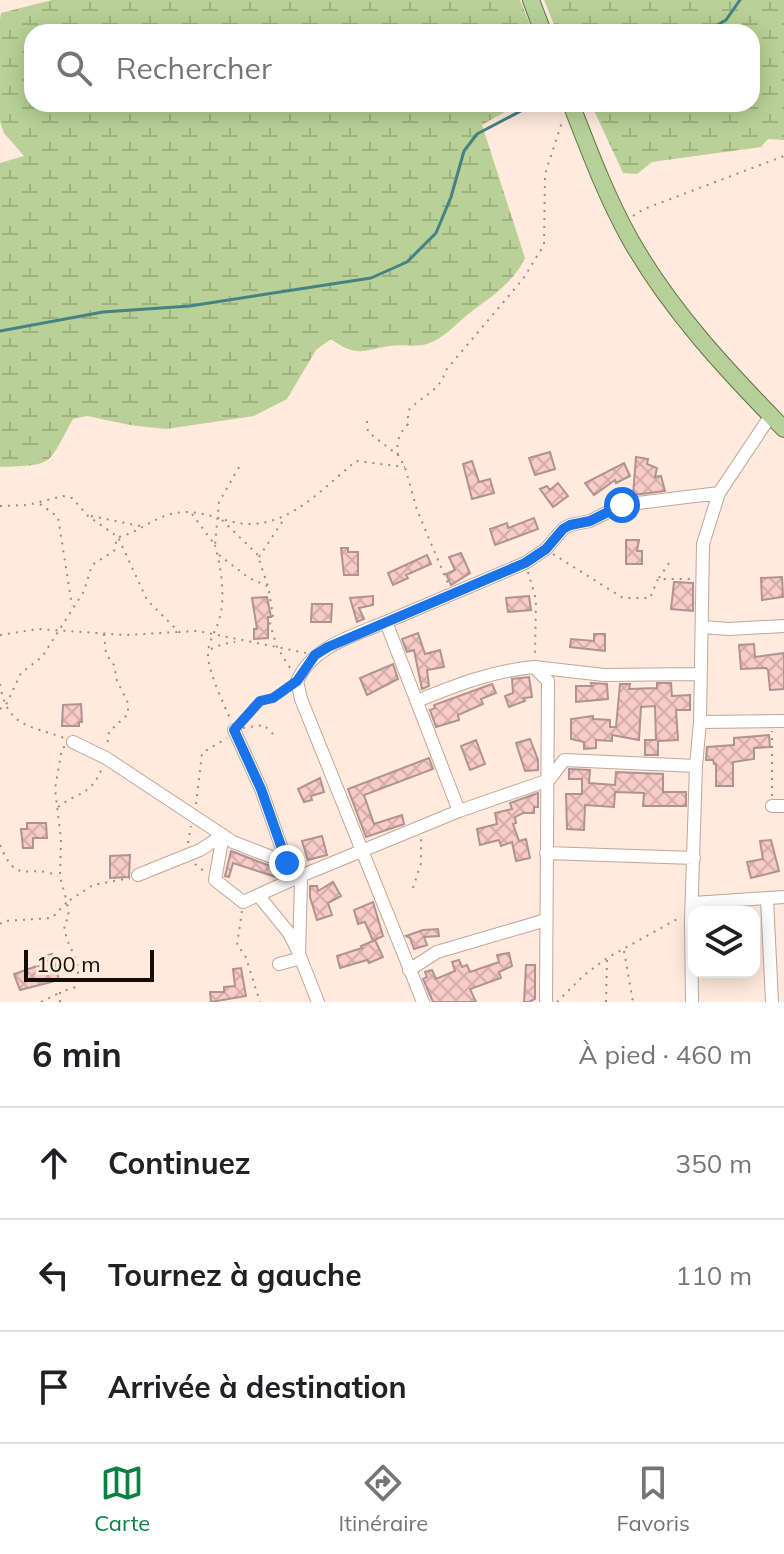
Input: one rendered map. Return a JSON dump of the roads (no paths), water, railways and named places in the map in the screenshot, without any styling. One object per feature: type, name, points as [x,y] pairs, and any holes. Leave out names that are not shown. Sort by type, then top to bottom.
[{"type":"main road","points":[[531,0],[540,24]]},
{"type":"main road","points":[[568,112],[640,255],[687,322],[730,374],[784,429]]},
{"type":"street","points":[[771,415],[719,493],[703,544],[700,722],[692,906],[784,897]]},
{"type":"street","points":[[423,1002],[301,699],[297,681],[315,655],[525,563],[546,549],[570,525],[590,521],[622,505],[719,493]]},
{"type":"street","points":[[386,622],[459,811]]},
{"type":"street","points":[[702,627],[784,626]]},
{"type":"street","points":[[417,701],[464,681],[500,671],[534,667],[604,675],[699,674]]},
{"type":"street","points":[[534,667],[548,681],[548,1001]]},
{"type":"street","points":[[700,722],[784,721]]},
{"type":"street","points":[[234,730],[261,789],[287,863],[301,881],[300,956]]},
{"type":"street","points":[[73,742],[106,758],[223,835],[264,856],[287,863]]},
{"type":"street","points":[[223,835],[215,880],[243,902],[459,811],[549,780],[564,760],[696,766]]},
{"type":"street","points":[[138,875],[200,850],[223,835]]},
{"type":"street","points":[[546,853],[694,858]]},
{"type":"street","points":[[258,895],[289,933],[318,1002]]},
{"type":"street","points":[[767,899],[772,1002]]},
{"type":"street","points":[[409,970],[437,952],[546,920]]},
{"type":"street","points":[[279,964],[300,956]]},
{"type":"street","points":[[692,978],[692,1002]]},
{"type":"waterway","points":[[719,24],[726,20],[740,0]]},
{"type":"waterway","points":[[0,331],[103,312],[190,306],[371,278],[407,262],[436,233],[451,197],[464,151],[477,134],[519,112]]}]
